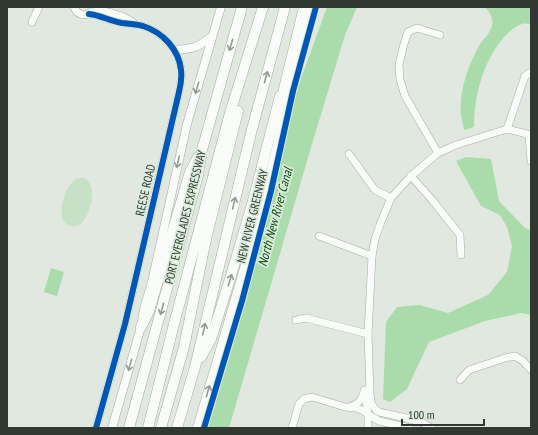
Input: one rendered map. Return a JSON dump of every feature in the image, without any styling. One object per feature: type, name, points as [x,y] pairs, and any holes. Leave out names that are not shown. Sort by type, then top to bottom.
[{"type":"highway","name":"PORT EVERGLADES EXPRESSWAY","points":[[129,428],[198,175],[202,150],[242,7]]},
{"type":"highway","points":[[176,428],[195,367],[249,140],[284,7]]},
{"type":"highway","points":[[148,428],[230,113],[263,9]]},
{"type":"highway","points":[[161,428],[184,347],[206,239],[263,9]]},
{"type":"highway","points":[[195,367],[214,331],[251,208],[280,96]]},
{"type":"highway","points":[[141,327],[149,311],[190,172],[202,150]]},
{"type":"highway","points":[[143,428],[173,328]]},
{"type":"main road","points":[[112,428],[141,327],[144,309],[157,262],[187,124],[221,7]]},
{"type":"main road","points":[[266,184],[280,96],[303,7]]},
{"type":"main road","points":[[197,428],[246,260],[277,144],[286,97],[310,7]]},
{"type":"main road","points":[[174,50],[193,48],[211,38]]},
{"type":"street","points":[[32,22],[39,7]]},
{"type":"street","name":"REESE ROAD","points":[[72,7],[80,14],[96,14],[121,22],[139,25]]},
{"type":"street","points":[[89,14],[95,7]]},
{"type":"street","name":"REESE ROAD","points":[[95,7],[122,16],[156,32],[163,37],[174,50],[179,59],[181,70],[180,92],[125,324],[96,428]]},
{"type":"street","points":[[438,153],[405,96],[400,80],[399,65],[408,32],[416,28],[440,35]]},
{"type":"street","points":[[507,129],[525,76],[531,72]]},
{"type":"street","points":[[432,428],[421,422],[379,412],[371,402],[368,334],[372,256],[375,239],[379,228],[391,198],[411,176],[438,153],[456,145],[507,129],[530,135],[531,161]]},
{"type":"street","points":[[350,154],[376,190],[391,198]]},
{"type":"street","points":[[411,176],[460,235],[461,255]]},
{"type":"street","points":[[319,236],[372,256]]},
{"type":"street","points":[[296,320],[306,318],[368,334]]},
{"type":"street","points":[[460,380],[469,370],[515,356],[523,361],[531,370]]},
{"type":"street","points":[[368,358],[365,387],[368,428]]},
{"type":"street","points":[[347,408],[357,404],[363,396],[365,387]]},
{"type":"street","points":[[292,428],[299,404],[304,399],[312,397],[347,408],[362,410],[374,419],[384,423],[410,428]]},
{"type":"street","points":[[373,428],[384,423]]},
{"type":"shaded area","points":[[78,178],[85,178],[89,182],[92,194],[90,209],[79,225],[71,226],[64,222],[62,204],[68,188]]},
{"type":"water","name":"North New River Canal","points":[[327,7],[357,7],[345,35],[229,428],[208,428],[277,183],[294,98]]},
{"type":"water","points":[[485,7],[531,7],[531,24],[519,25],[510,31],[490,57],[478,91],[474,115],[474,127],[464,130],[461,115],[461,96],[465,78],[480,44],[487,36],[492,26],[491,16]]},
{"type":"water","points":[[466,157],[491,159],[499,201],[524,227],[531,231],[531,315],[521,313],[485,321],[429,342],[407,389],[390,402],[383,399],[386,322],[397,307],[419,305],[448,313],[488,295],[507,272],[512,246],[507,227],[500,215],[481,206],[456,161]]},
{"type":"water","points":[[51,268],[64,272],[57,296],[44,292]]},
{"type":"cycle path","name":"NEW RIVER GREENWAY","points":[[204,428],[242,301],[271,191],[293,91],[316,7]]},
{"type":"cycle path","points":[[89,14],[122,23],[143,26],[157,32],[173,48],[180,62],[181,70],[180,89],[125,324],[96,428]]}]
